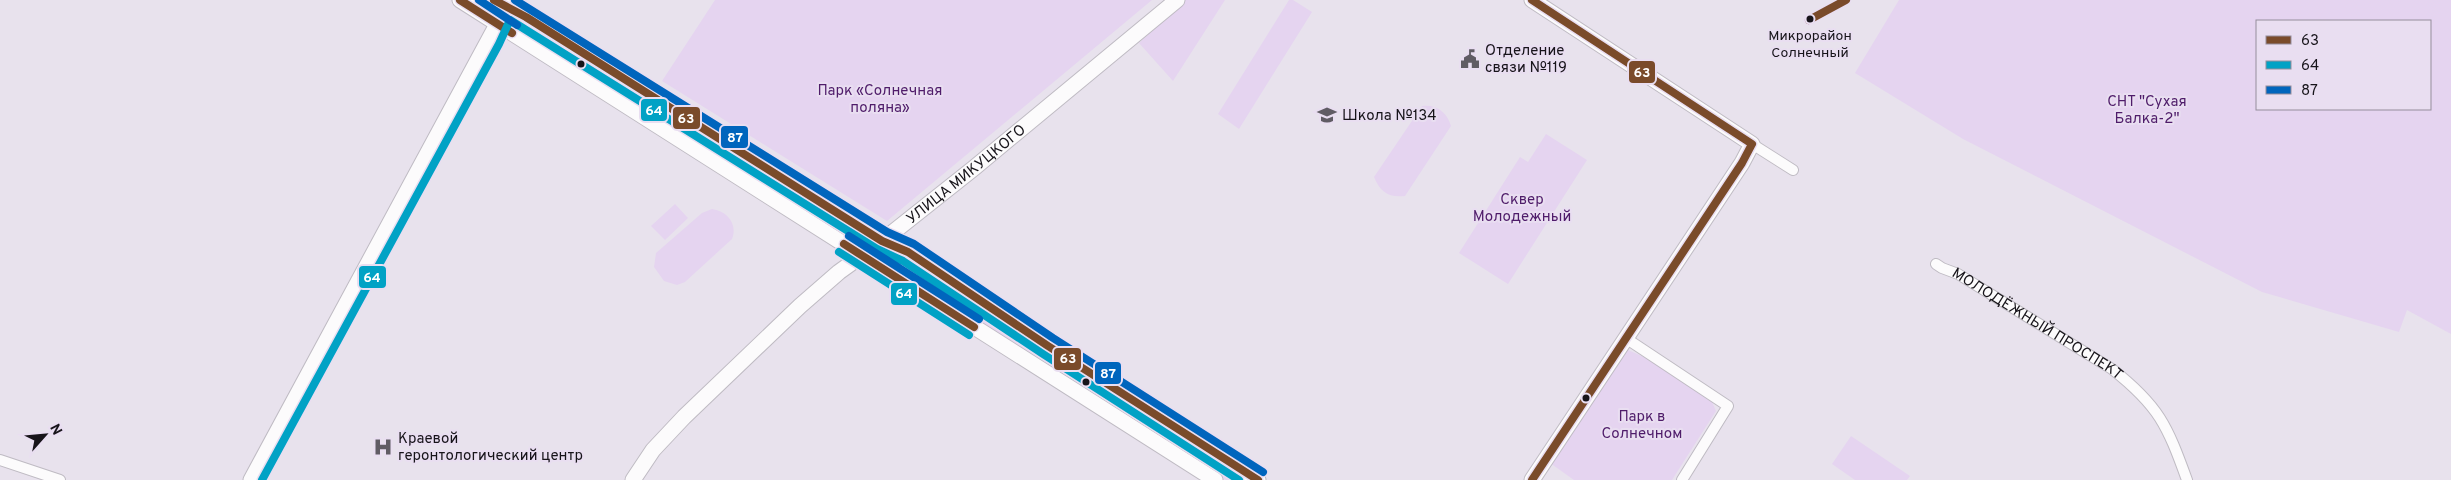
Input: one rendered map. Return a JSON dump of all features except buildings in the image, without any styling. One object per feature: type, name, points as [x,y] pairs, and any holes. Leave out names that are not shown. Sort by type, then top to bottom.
[{"type":"main road","points":[[460,0],[1215,480]]},
{"type":"main road","name":"УЛИЦА МИКУЦКОГО","points":[[633,480],[653,450],[684,417],[800,306],[839,272],[882,241],[1177,0]]},
{"type":"main road","points":[[1532,0],[1752,144],[1742,163],[1627,339],[1584,399],[1532,480]]},
{"type":"main road","points":[[251,480],[498,24],[502,2],[882,241],[908,252],[1140,405],[1258,480]]},
{"type":"main road","points":[[1127,423],[1140,405]]},
{"type":"street","points":[[1752,144],[1793,170]]},
{"type":"street","name":"МОЛОДЁЖНЫЙ ПРОСПЕКТ","points":[[1936,264],[1958,274],[2112,369],[2135,388],[2161,418],[2172,440],[2187,480]]},
{"type":"street","points":[[1627,339],[1728,406],[1682,480]]},
{"type":"street","points":[[0,460],[60,480]]},
{"type":"green space","name":"Парк «Солнечная поляна»","points":[[715,0],[1152,0],[887,221],[662,81]]},
{"type":"green space","points":[[1185,0],[1225,0],[1173,81],[1139,43]]},
{"type":"green space","points":[[1289,0],[1293,0],[1312,12],[1239,129],[1218,114]]},
{"type":"green space","name":"СНТ \"Сухая Балка-2\"","points":[[1899,0],[2451,0],[2451,334],[2407,310],[2399,332],[2262,292],[1963,139],[1855,73]]},
{"type":"green space","points":[[526,27],[864,238],[864,246],[857,246],[526,33],[523,29]]},
{"type":"green space","points":[[1422,106],[1432,106],[1440,110],[1447,117],[1451,126],[1405,196],[1390,195],[1379,187],[1374,177]]},
{"type":"green space","name":"Сквер Молодежный","points":[[1546,134],[1587,160],[1508,284],[1459,253],[1520,157],[1528,162]]},
{"type":"green space","points":[[675,204],[688,218],[665,240],[651,226]]},
{"type":"green space","points":[[712,209],[722,212],[730,219],[734,228],[732,239],[685,282],[677,285],[664,281],[654,267],[656,253],[702,213]]},
{"type":"green space","points":[[897,256],[1124,402],[1127,410],[1121,411],[888,264]]},
{"type":"green space","name":"Парк в Солнечном","points":[[1628,350],[1646,358],[1711,400],[1716,411],[1672,480],[1574,480],[1550,463],[1622,353]]},
{"type":"green space","points":[[1147,418],[1179,438],[1173,446],[1144,426],[1141,420]]},
{"type":"green space","points":[[1851,436],[1910,476],[1907,480],[1855,480],[1832,464]]},
{"type":"green space","points":[[1183,440],[1246,480],[1226,480],[1178,448]]},
{"type":"transit line","name":"63","points":[[460,0],[512,33]]},
{"type":"transit line","name":"87","points":[[479,0],[517,25]]},
{"type":"transit line","name":"63","points":[[494,0],[526,17],[882,241],[908,252],[1048,346],[1258,480]]},
{"type":"transit line","name":"87","points":[[515,0],[887,232],[914,244],[1053,338],[1263,472]]},
{"type":"transit line","name":"63","points":[[1532,0],[1752,144]]},
{"type":"transit line","name":"63","points":[[1809,20],[1846,0]]},
{"type":"transit line","name":"64","points":[[262,480],[499,44],[510,20],[877,249],[903,261],[1239,480]]},
{"type":"transit line","name":"63","points":[[1532,480],[1742,163],[1752,144]]},
{"type":"transit line","name":"87","points":[[849,236],[979,319]]},
{"type":"transit line","name":"63","points":[[844,244],[974,327]]},
{"type":"transit line","name":"64","points":[[839,252],[969,335]]},
{"type":"place","name":"Микрорайон Солнечный","points":[[1810,19]]},
{"type":"place","name":"Отделение связи №119","points":[[1470,59]]},
{"type":"place","name":"Школа №134","points":[[1327,115]]},
{"type":"place","name":"Краевой геронтологический центр","points":[[383,447]]}]
